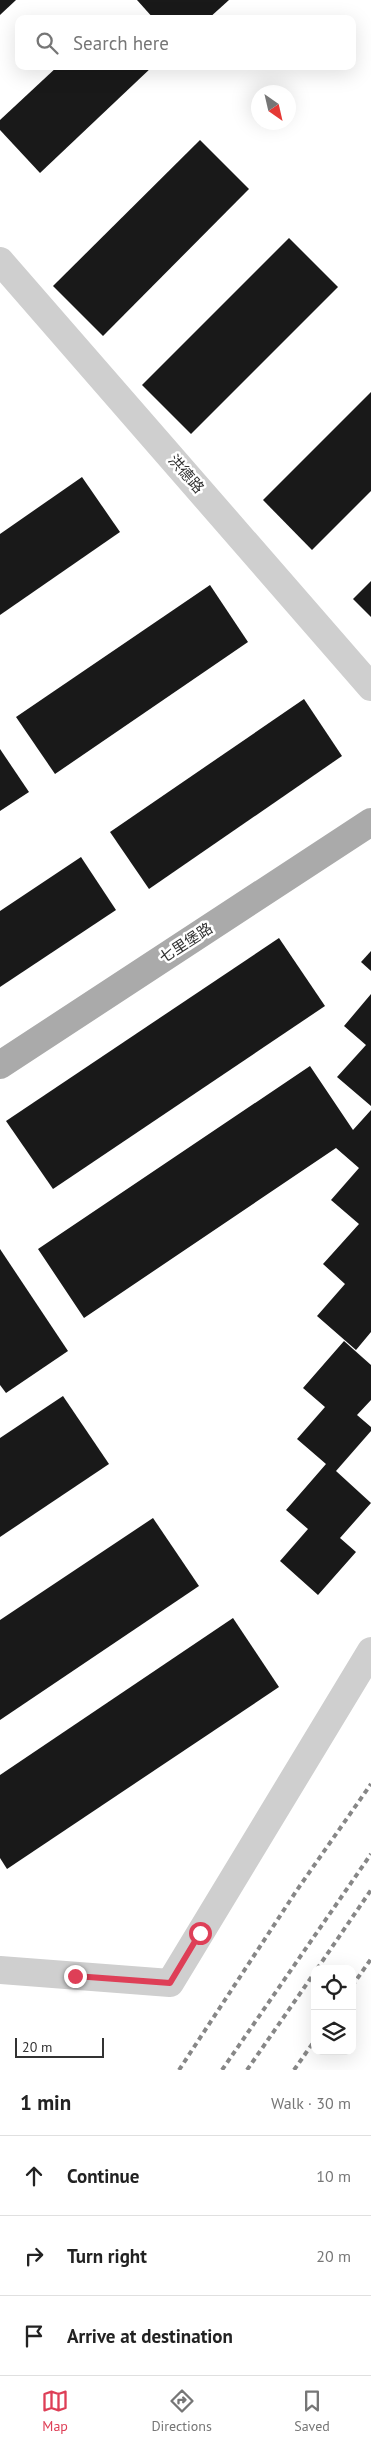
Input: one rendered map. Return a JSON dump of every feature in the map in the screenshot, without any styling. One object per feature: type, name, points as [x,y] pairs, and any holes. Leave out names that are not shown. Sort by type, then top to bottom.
[{"type":"main road","name":"七里堡路","points":[[0,1065],[371,822]]},
{"type":"street","name":"洪德路","points":[[0,261],[371,687]]},
{"type":"street","points":[[0,1970],[170,1983],[371,1651]]},
{"type":"building","points":[[0,0],[16,0],[0,15]]},
{"type":"building","points":[[137,0],[229,0],[212,15],[150,15]]},
{"type":"building","points":[[54,70],[149,70],[40,173],[0,130],[0,120]]},
{"type":"building","points":[[200,140],[249,189],[103,336],[53,286]]},
{"type":"building","points":[[289,238],[338,287],[191,434],[142,385]]},
{"type":"building","points":[[371,392],[371,491],[312,550],[263,500]]},
{"type":"building","points":[[82,477],[120,532],[0,615],[0,534]]},
{"type":"building","points":[[371,581],[371,617],[353,599]]},
{"type":"building","points":[[210,585],[248,642],[55,774],[16,717]]},
{"type":"building","points":[[304,699],[342,756],[149,889],[110,832]]},
{"type":"building","points":[[0,749],[29,792],[0,811]]},
{"type":"building","points":[[81,857],[116,910],[0,987],[0,911]]},
{"type":"building","points":[[279,938],[325,1006],[53,1189],[6,1121]]},
{"type":"building","points":[[371,951],[371,971],[361,962]]},
{"type":"building","points":[[371,994],[371,1106],[337,1077],[366,1045],[344,1026]]},
{"type":"building","points":[[310,1066],[353,1130],[371,1110],[371,1332],[356,1350],[317,1316],[345,1284],[323,1264],[359,1224],[331,1200],[359,1168],[336,1148],[84,1318],[38,1249]]},
{"type":"building","points":[[0,1249],[68,1351],[6,1393],[0,1385]]},
{"type":"building","points":[[344,1341],[371,1365],[371,1400],[357,1415],[371,1427],[371,1431],[336,1471],[371,1503],[340,1538],[356,1552],[318,1595],[280,1561],[308,1529],[286,1510],[326,1464],[297,1439],[325,1407],[303,1388]]},
{"type":"building","points":[[63,1396],[109,1464],[0,1537],[0,1438]]},
{"type":"building","points":[[153,1518],[199,1586],[0,1720],[0,1620]]},
{"type":"building","points":[[233,1618],[279,1687],[7,1869],[0,1858],[0,1775]]},
{"type":"railway","points":[[179,2070],[297,1890],[371,1784]]},
{"type":"railway","points":[[222,2070],[371,1854]]},
{"type":"railway","points":[[320,1965],[371,1890]]},
{"type":"railway","points":[[356,1980],[371,1959]]},
{"type":"railway","points":[[247,2070],[311,1978]]},
{"type":"railway","points":[[294,2070],[311,2046]]},
{"type":"route","points":[[75,1976],[170,1983],[200,1933]]}]
